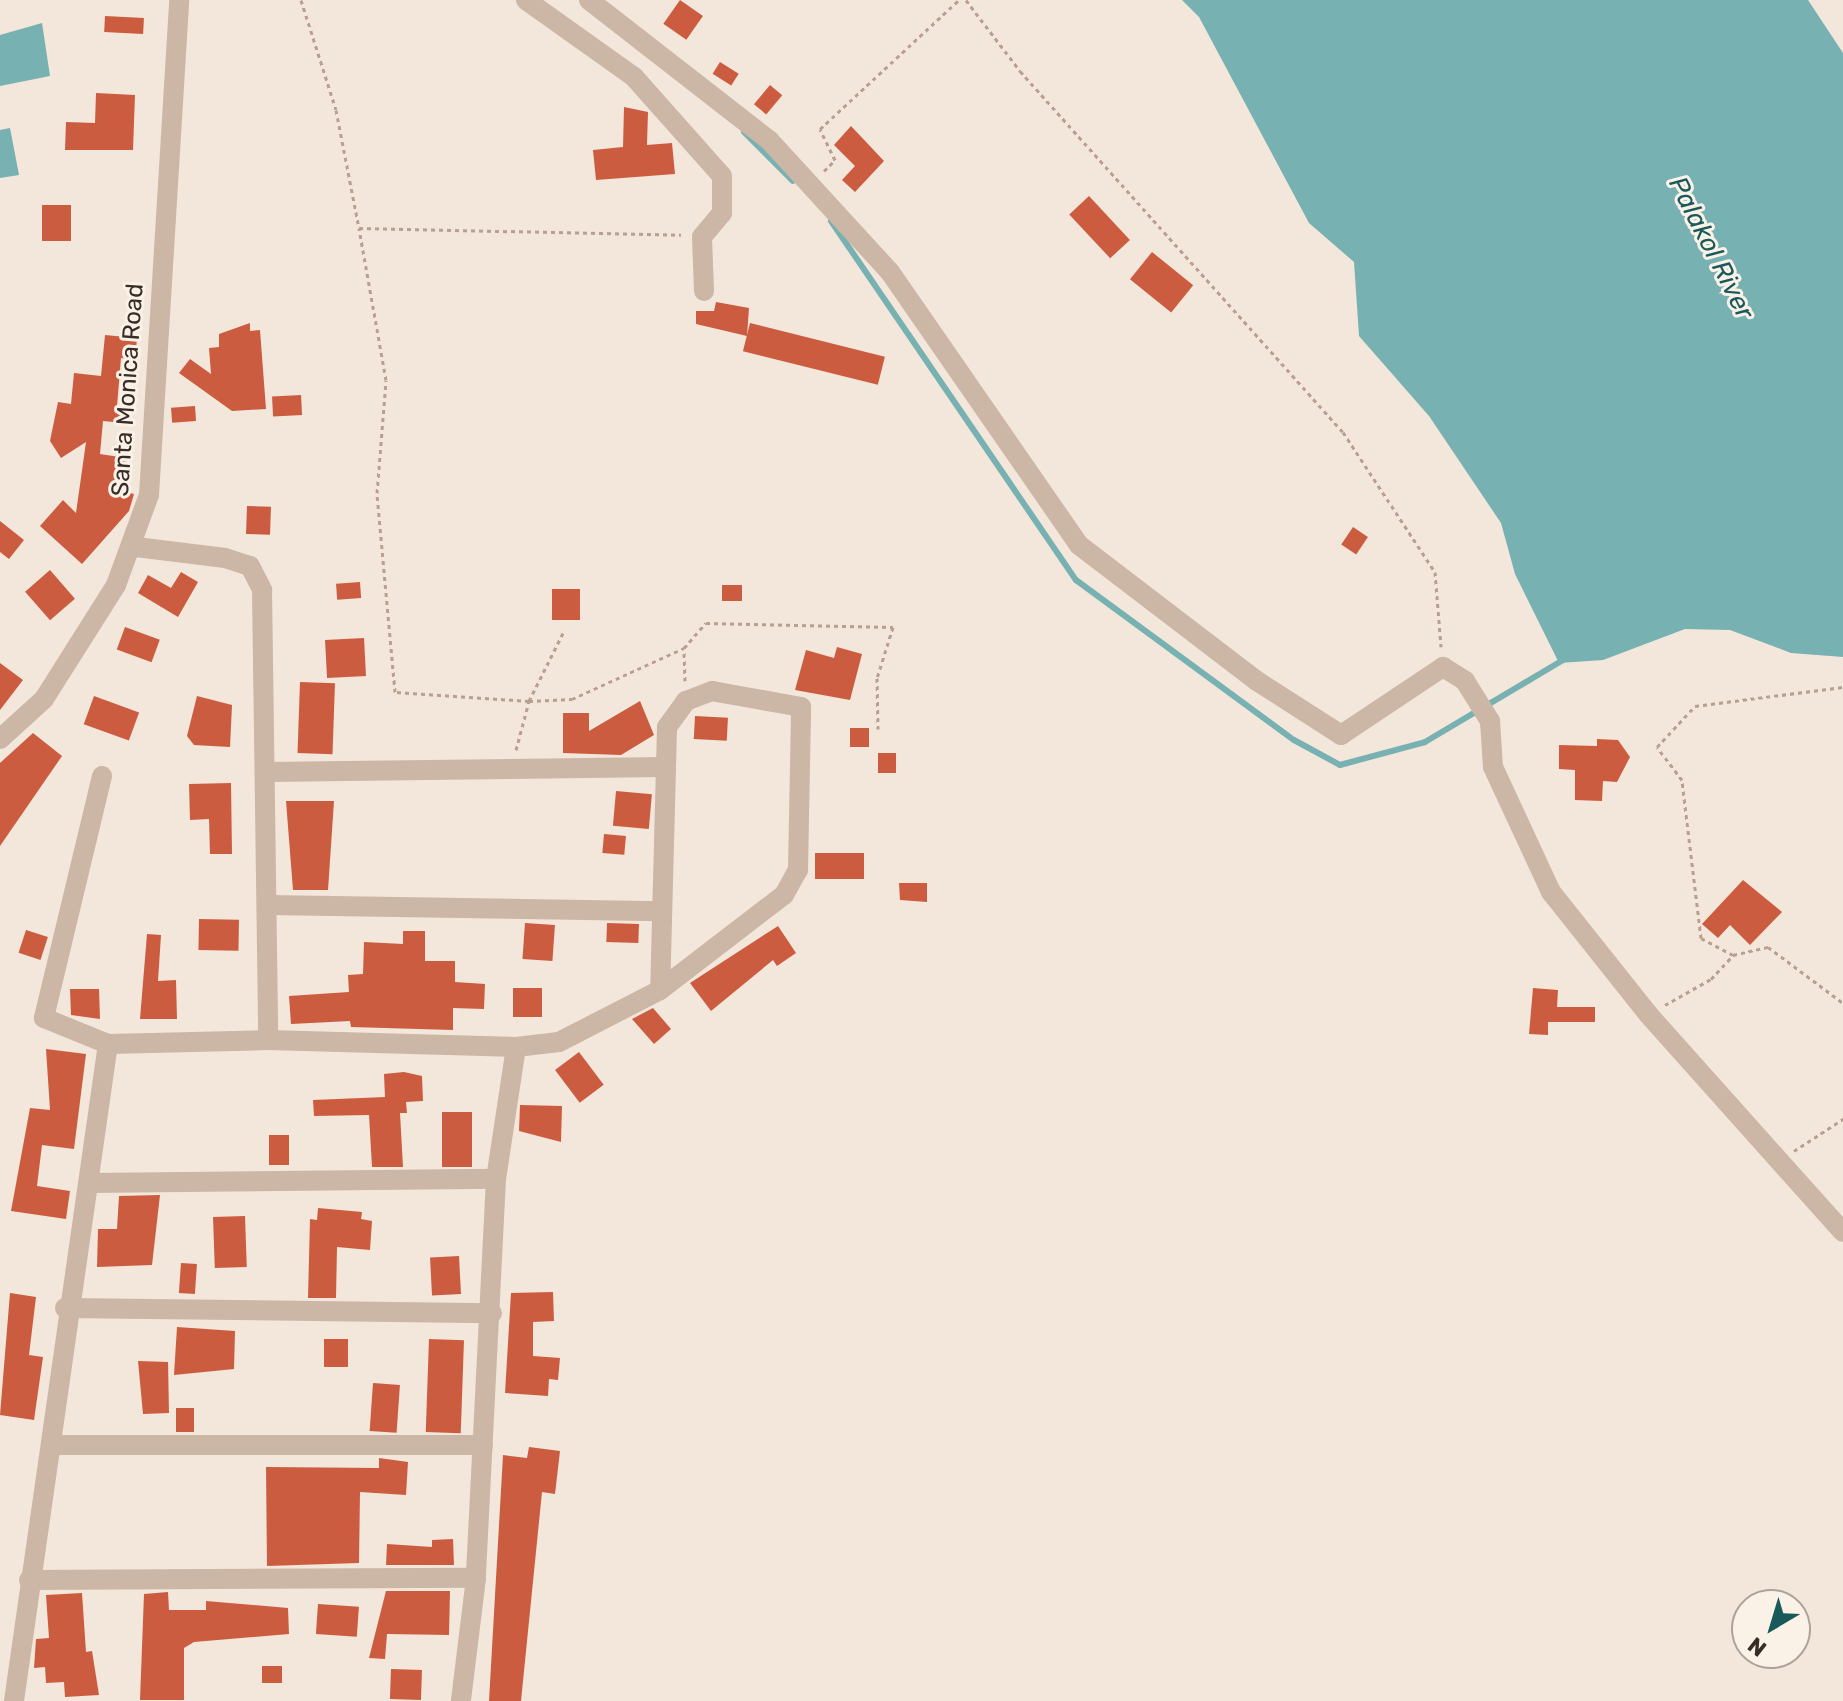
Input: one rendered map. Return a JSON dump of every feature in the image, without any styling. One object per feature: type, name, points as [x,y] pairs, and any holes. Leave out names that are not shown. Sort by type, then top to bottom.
[{"type":"street","name":"Santa Monica Road","points":[[0,739],[44,699],[136,547],[150,481],[179,0]]},
{"type":"street","points":[[526,0],[634,77],[722,176],[722,213],[702,237],[704,291]]},
{"type":"street","points":[[589,0],[769,140],[890,272],[1079,545],[1244,672],[1341,735],[1443,667],[1475,698],[1490,721],[1493,767],[1551,892],[1648,1014],[1777,1162],[1843,1232]]},
{"type":"street","points":[[136,547],[250,566],[262,590],[268,1040]]},
{"type":"street","points":[[102,776],[44,1018],[108,1044],[268,1040],[516,1047],[559,1042],[660,990],[784,895],[798,870],[801,707],[712,691],[686,701],[667,727],[660,990]]},
{"type":"street","points":[[266,772],[512,765],[666,767]]},
{"type":"street","points":[[267,905],[662,911]]},
{"type":"street","points":[[14,1701],[29,1580],[51,1445],[65,1308],[89,1183],[108,1044]]},
{"type":"street","points":[[461,1701],[476,1578],[492,1313],[496,1179],[516,1047]]},
{"type":"street","points":[[89,1183],[496,1179]]},
{"type":"street","points":[[65,1308],[492,1313]]},
{"type":"street","points":[[51,1445],[483,1445]]},
{"type":"street","points":[[29,1580],[476,1578]]},
{"type":"path","points":[[301,0],[336,110],[386,380],[377,493],[395,692],[529,701],[572,699],[684,648],[706,623],[893,627],[877,678],[878,729]]},
{"type":"path","points":[[810,184],[835,160],[820,129],[959,0]]},
{"type":"path","points":[[966,0],[1020,71],[1343,432],[1435,572],[1443,667]]},
{"type":"path","points":[[359,228],[601,228],[702,237]]},
{"type":"path","points":[[512,765],[529,701],[563,633]]},
{"type":"path","points":[[684,648],[686,701]]},
{"type":"path","points":[[1733,955],[1701,938],[1682,780],[1657,747],[1695,706],[1843,687]]},
{"type":"path","points":[[1648,1014],[1711,979],[1733,955],[1768,947],[1843,1003]]},
{"type":"path","points":[[1777,1162],[1843,1119]]},
{"type":"water","name":"Palakol River","points":[[1182,0],[1808,0],[1843,53],[1843,657],[1791,653],[1730,630],[1685,629],[1603,660],[1559,663],[1515,574],[1501,523],[1429,416],[1359,336],[1354,262],[1309,223],[1199,17]]},
{"type":"water","points":[[42,23],[50,76],[0,86],[0,35]]},
{"type":"water","points":[[10,128],[19,175],[0,178],[0,130]]},
{"type":"building","points":[[680,0],[703,16],[686,40],[663,24]]},
{"type":"building","points":[[105,16],[144,18],[143,34],[104,32]]},
{"type":"building","points":[[720,62],[739,74],[731,86],[713,74]]},
{"type":"building","points":[[770,85],[782,95],[766,114],[754,104]]},
{"type":"building","points":[[96,93],[135,95],[133,150],[65,150],[66,122],[95,123]]},
{"type":"building","points":[[624,107],[648,112],[647,145],[672,143],[675,174],[596,180],[593,150],[623,147]]},
{"type":"building","points":[[851,126],[884,161],[855,192],[842,180],[855,166],[834,145]]},
{"type":"building","points":[[1089,196],[1130,240],[1110,258],[1069,214]]},
{"type":"building","points":[[42,205],[71,205],[71,241],[42,241]]},
{"type":"building","points":[[1152,252],[1193,285],[1171,313],[1130,279]]},
{"type":"building","points":[[716,302],[749,308],[747,336],[696,324],[696,311],[714,311]]},
{"type":"building","points":[[250,323],[250,331],[260,330],[266,409],[232,411],[179,373],[190,359],[211,374],[209,348],[219,347],[219,334]]},
{"type":"building","points":[[750,323],[885,357],[878,385],[743,351]]},
{"type":"building","points":[[105,335],[137,338],[135,360],[121,358],[117,406],[127,406],[125,423],[103,421],[100,454],[126,458],[122,491],[134,494],[129,511],[82,564],[40,526],[63,500],[76,513],[86,442],[61,458],[50,441],[58,402],[71,404],[74,373],[101,376]]},
{"type":"building","points":[[301,395],[302,415],[273,416],[272,397]]},
{"type":"building","points":[[195,406],[196,421],[172,423],[171,408]]},
{"type":"building","points":[[247,506],[271,507],[270,535],[246,534]]},
{"type":"building","points":[[0,521],[24,540],[9,559],[0,552]]},
{"type":"building","points":[[1353,527],[1368,537],[1356,554],[1341,544]]},
{"type":"building","points":[[50,570],[75,599],[50,620],[25,592]]},
{"type":"building","points":[[181,572],[198,582],[178,617],[138,593],[148,575],[171,588]]},
{"type":"building","points":[[360,582],[361,598],[337,600],[336,584]]},
{"type":"building","points":[[722,585],[742,585],[742,601],[722,601]]},
{"type":"building","points":[[552,589],[580,589],[580,620],[552,620]]},
{"type":"building","points":[[125,627],[160,640],[152,662],[117,650]]},
{"type":"building","points":[[364,638],[366,676],[327,678],[325,640]]},
{"type":"building","points":[[837,647],[862,654],[850,700],[795,690],[806,650],[834,658]]},
{"type":"building","points":[[0,663],[23,680],[0,710]]},
{"type":"building","points":[[300,682],[335,683],[333,754],[298,753]]},
{"type":"building","points":[[94,696],[139,712],[129,741],[84,724]]},
{"type":"building","points":[[197,696],[232,705],[230,747],[194,745],[187,736]]},
{"type":"building","points":[[640,701],[654,735],[621,755],[563,753],[563,713],[589,713],[589,731]]},
{"type":"building","points":[[695,716],[728,718],[727,741],[694,739]]},
{"type":"building","points":[[850,728],[869,728],[869,747],[850,747]]},
{"type":"building","points":[[33,733],[62,756],[0,846],[0,763]]},
{"type":"building","points":[[1597,739],[1618,740],[1630,757],[1617,782],[1603,781],[1602,801],[1575,800],[1575,770],[1559,769],[1559,745],[1597,746]]},
{"type":"building","points":[[878,753],[896,753],[896,773],[878,773]]},
{"type":"building","points":[[231,783],[232,854],[210,854],[209,819],[190,820],[189,784]]},
{"type":"building","points":[[616,791],[652,794],[649,829],[613,826]]},
{"type":"building","points":[[286,801],[334,801],[328,890],[293,890]]},
{"type":"building","points":[[604,834],[626,836],[624,855],[602,853]]},
{"type":"building","points":[[815,853],[864,853],[864,879],[815,879]]},
{"type":"building","points":[[1743,880],[1782,912],[1750,945],[1730,925],[1718,938],[1702,924]]},
{"type":"building","points":[[899,883],[927,883],[927,902],[900,900]]},
{"type":"building","points":[[199,919],[239,920],[238,951],[198,950]]},
{"type":"building","points":[[525,923],[555,925],[552,961],[522,959]]},
{"type":"building","points":[[607,923],[639,924],[638,943],[606,942]]},
{"type":"building","points":[[778,926],[796,953],[777,966],[773,960],[711,1011],[690,983]]},
{"type":"building","points":[[26,930],[48,937],[40,960],[19,953]]},
{"type":"building","points":[[403,931],[425,931],[425,961],[455,961],[455,982],[485,984],[484,1009],[453,1008],[453,1030],[351,1027],[350,1021],[291,1024],[289,996],[349,992],[348,975],[363,974],[364,942],[403,944]]},
{"type":"building","points":[[147,934],[161,935],[158,981],[176,980],[177,1019],[140,1019]]},
{"type":"building","points":[[513,988],[542,988],[542,1017],[513,1017]]},
{"type":"building","points":[[1533,988],[1558,990],[1557,1007],[1595,1007],[1595,1022],[1548,1022],[1548,1035],[1529,1034]]},
{"type":"building","points":[[70,989],[99,989],[100,1019],[71,1015]]},
{"type":"building","points":[[653,1008],[671,1029],[654,1044],[632,1019]]},
{"type":"building","points":[[46,1049],[86,1054],[74,1149],[42,1145],[37,1186],[70,1191],[66,1219],[11,1211],[30,1108],[50,1110]]},
{"type":"building","points":[[579,1052],[604,1085],[580,1103],[555,1070]]},
{"type":"building","points":[[404,1072],[422,1076],[423,1101],[406,1102],[407,1113],[400,1113],[403,1167],[372,1167],[369,1115],[314,1116],[313,1100],[385,1097],[384,1074]]},
{"type":"building","points":[[520,1105],[562,1106],[561,1142],[519,1131]]},
{"type":"building","points":[[442,1112],[472,1112],[472,1167],[442,1167]]},
{"type":"building","points":[[269,1135],[289,1135],[289,1165],[269,1165]]},
{"type":"building","points":[[160,1195],[152,1265],[97,1267],[98,1229],[117,1229],[119,1196]]},
{"type":"building","points":[[318,1208],[362,1212],[361,1219],[372,1221],[370,1250],[337,1247],[336,1298],[308,1298],[310,1219],[317,1220]]},
{"type":"building","points":[[245,1216],[247,1267],[215,1268],[213,1217]]},
{"type":"building","points":[[459,1256],[461,1294],[432,1295],[430,1258]]},
{"type":"building","points":[[181,1263],[197,1264],[195,1294],[179,1293]]},
{"type":"building","points":[[553,1292],[554,1321],[533,1322],[533,1356],[560,1358],[558,1380],[549,1379],[548,1396],[505,1393],[511,1293]]},
{"type":"building","points":[[10,1293],[36,1297],[29,1355],[43,1357],[34,1420],[0,1415]]},
{"type":"building","points":[[177,1327],[235,1331],[234,1369],[174,1375]]},
{"type":"building","points":[[324,1339],[348,1339],[348,1367],[324,1367]]},
{"type":"building","points":[[429,1339],[464,1340],[461,1433],[426,1432]]},
{"type":"building","points":[[138,1361],[168,1362],[169,1413],[143,1414]]},
{"type":"building","points":[[373,1383],[400,1385],[397,1433],[370,1431]]},
{"type":"building","points":[[176,1408],[194,1408],[194,1432],[176,1432]]},
{"type":"building","points":[[529,1447],[560,1451],[555,1494],[542,1492],[521,1701],[489,1701],[503,1455],[527,1458]]},
{"type":"building","points":[[379,1458],[408,1462],[406,1495],[360,1492],[359,1563],[267,1566],[266,1467],[379,1468]]},
{"type":"building","points":[[453,1539],[454,1565],[386,1565],[387,1544],[432,1547],[432,1540]]},
{"type":"building","points":[[386,1591],[450,1591],[449,1635],[387,1634],[385,1659],[369,1658]]},
{"type":"building","points":[[168,1592],[169,1610],[206,1610],[206,1601],[288,1608],[289,1634],[194,1642],[184,1648],[184,1700],[140,1700],[144,1594]]},
{"type":"building","points":[[82,1593],[86,1652],[92,1651],[99,1695],[65,1697],[64,1682],[46,1683],[45,1667],[34,1668],[36,1639],[49,1638],[46,1595]]},
{"type":"building","points":[[318,1604],[359,1607],[357,1637],[316,1634]]},
{"type":"building","points":[[262,1666],[282,1666],[282,1683],[262,1683]]},
{"type":"building","points":[[391,1669],[422,1670],[421,1700],[390,1699]]},
{"type":"waterway","points":[[744,132],[793,181]]},
{"type":"waterway","points":[[831,221],[1076,580],[1294,740],[1340,765],[1425,742],[1565,659]]}]
